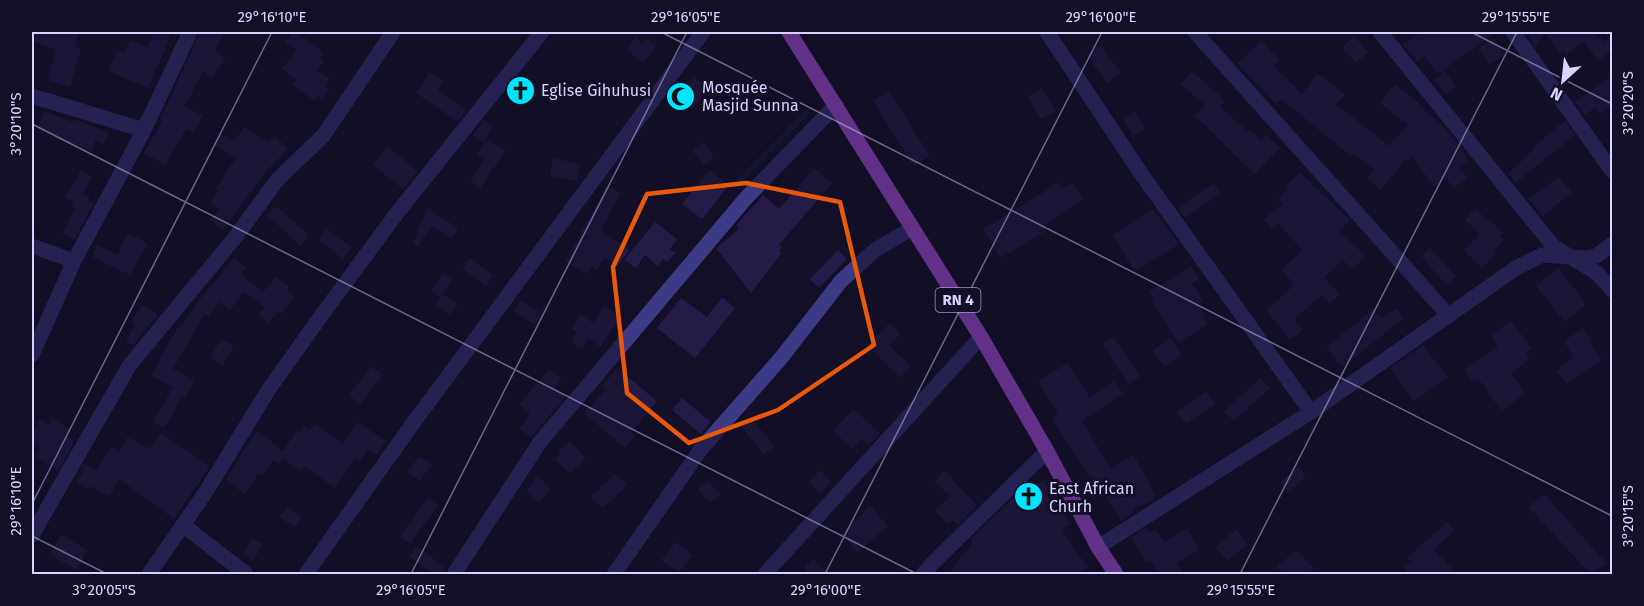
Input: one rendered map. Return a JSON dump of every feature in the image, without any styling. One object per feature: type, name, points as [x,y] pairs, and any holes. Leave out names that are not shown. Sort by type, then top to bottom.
[{"type":"main road","name":"RN 4","points":[[789,32],[981,337],[1047,451],[1113,573]]},
{"type":"street","points":[[32,355],[74,261],[144,130],[190,32]]},
{"type":"street","points":[[32,535],[129,366],[237,235],[277,180],[323,136],[393,32]]},
{"type":"street","points":[[149,574],[183,525],[269,389],[328,306],[397,213],[542,32]]},
{"type":"street","points":[[306,574],[411,426],[703,32]]},
{"type":"street","points":[[1047,32],[1140,172],[1311,412]]},
{"type":"street","points":[[1195,32],[1449,316]]},
{"type":"street","points":[[1380,32],[1554,247],[1597,273],[1612,290]]},
{"type":"street","points":[[1513,32],[1612,171]]},
{"type":"street","points":[[32,96],[144,130]]},
{"type":"street","points":[[454,574],[540,442],[746,198],[836,105]]},
{"type":"street","points":[[614,574],[700,449],[781,358],[841,281],[875,250],[913,228]]},
{"type":"street","points":[[1098,546],[1311,412],[1516,268],[1542,255],[1588,258],[1596,256],[1612,244]]},
{"type":"street","points":[[32,246],[74,261]]},
{"type":"street","points":[[765,574],[981,337]]},
{"type":"street","points":[[923,574],[1047,451]]},
{"type":"street","points":[[183,525],[246,574]]},
{"type":"highlighted area","points":[[746,183],[840,202],[874,345],[778,410],[689,443],[627,393],[613,267],[647,194]]},
{"type":"building","points":[[32,32],[78,34],[74,46],[81,49],[70,87],[48,80],[56,50],[32,41]]},
{"type":"building","points":[[154,32],[170,37],[148,88],[108,71],[117,50],[124,53],[130,40],[147,47]]},
{"type":"building","points":[[200,32],[225,32],[215,51],[226,58],[212,77],[203,71],[185,106],[203,116],[193,133],[186,129],[165,165],[144,153],[162,121],[160,120]]},
{"type":"building","points":[[293,32],[297,32],[324,53],[320,57],[324,61],[317,70],[330,79],[325,86],[330,89],[323,99],[318,96],[315,101],[292,85],[296,80],[282,69],[296,50],[285,42]]},
{"type":"building","points":[[1421,32],[1495,32],[1438,74],[1424,56],[1417,62],[1403,45]]},
{"type":"building","points":[[1525,32],[1544,32],[1536,47]]},
{"type":"building","points":[[1544,32],[1597,32],[1594,34],[1598,38],[1600,36],[1604,42],[1612,36],[1612,50],[1598,61],[1584,41],[1564,57]]},
{"type":"building","points":[[1354,36],[1368,52],[1356,63],[1342,48]]},
{"type":"building","points":[[635,37],[643,43],[646,38],[656,46],[643,63],[626,49]]},
{"type":"building","points":[[1493,38],[1504,55],[1490,65],[1478,49]]},
{"type":"building","points":[[1261,41],[1279,60],[1273,66],[1302,94],[1317,74],[1325,78],[1345,95],[1336,104],[1389,146],[1408,125],[1380,103],[1395,84],[1445,128],[1463,150],[1469,163],[1460,167],[1468,179],[1453,188],[1446,178],[1434,187],[1412,156],[1406,162],[1405,160],[1381,190],[1367,178],[1374,170],[1353,153],[1351,156],[1281,99],[1276,104],[1237,64]]},
{"type":"building","points":[[1100,45],[1121,73],[1107,83],[1086,55]]},
{"type":"building","points":[[1192,71],[1225,101],[1220,107],[1247,131],[1249,129],[1261,141],[1267,135],[1280,148],[1255,174],[1195,116],[1205,105],[1180,84]]},
{"type":"building","points":[[1444,71],[1456,86],[1446,94],[1434,80]]},
{"type":"building","points":[[430,72],[444,82],[438,90],[467,110],[458,122],[416,93]]},
{"type":"building","points":[[694,76],[709,93],[687,111],[673,95]]},
{"type":"building","points":[[1612,76],[1612,106],[1600,114],[1595,108],[1584,115],[1575,102]]},
{"type":"building","points":[[1042,88],[1056,111],[1041,119],[1027,97]]},
{"type":"building","points":[[889,91],[930,156],[914,166],[873,101]]},
{"type":"building","points":[[44,111],[72,122],[73,119],[109,132],[104,145],[95,141],[92,151],[56,138],[57,136],[37,128]]},
{"type":"building","points":[[1135,111],[1146,128],[1134,136],[1122,119]]},
{"type":"building","points":[[484,120],[494,126],[483,142],[473,135]]},
{"type":"building","points":[[1565,121],[1575,135],[1515,183],[1508,174],[1534,149],[1533,147]]},
{"type":"building","points":[[244,127],[269,142],[275,136],[288,149],[267,170],[223,230],[210,220],[219,209],[210,202],[218,191],[215,189],[236,158],[214,145],[221,133],[235,140]]},
{"type":"building","points":[[486,140],[506,150],[480,188],[470,180],[485,159],[477,154]]},
{"type":"building","points":[[703,142],[714,158],[704,166],[692,150]]},
{"type":"building","points":[[388,147],[418,171],[403,189],[373,165]]},
{"type":"building","points":[[553,158],[580,164],[577,181],[550,176]]},
{"type":"building","points":[[814,168],[832,183],[779,245],[782,248],[779,251],[781,254],[751,293],[716,248],[739,229],[736,225],[763,195],[779,209]]},
{"type":"building","points":[[81,170],[92,177],[82,194],[90,197],[88,201],[94,204],[74,240],[62,233],[75,209],[71,207],[74,201],[65,198]]},
{"type":"building","points":[[709,170],[729,185],[702,219],[682,204]]},
{"type":"building","points":[[1300,172],[1350,220],[1339,231],[1366,256],[1353,270],[1343,260],[1324,277],[1340,294],[1329,304],[1321,295],[1294,320],[1303,330],[1290,340],[1266,310],[1293,286],[1282,270],[1302,250],[1279,224],[1272,229],[1264,219],[1283,203],[1278,198]]},
{"type":"building","points":[[1559,177],[1572,192],[1543,216],[1528,198]]},
{"type":"building","points":[[1057,182],[1062,189],[1072,183],[1083,199],[1043,227],[1046,231],[1000,258],[983,229]]},
{"type":"building","points":[[1214,183],[1221,193],[1185,218],[1178,207]]},
{"type":"building","points":[[607,186],[621,193],[601,230],[629,250],[617,267],[605,257],[597,270],[592,267],[588,274],[565,261]]},
{"type":"building","points":[[276,206],[309,235],[301,246],[267,215]]},
{"type":"building","points":[[427,208],[458,228],[452,239],[431,226],[418,247],[413,244]]},
{"type":"building","points":[[1153,209],[1179,244],[1135,272],[1113,235]]},
{"type":"building","points":[[1475,209],[1503,232],[1499,236],[1504,240],[1482,268],[1464,250],[1479,235],[1465,220]]},
{"type":"building","points":[[655,222],[677,239],[670,249],[675,253],[667,262],[663,259],[658,266],[645,255],[636,268],[624,260]]},
{"type":"building","points":[[327,229],[352,248],[343,259],[319,240]]},
{"type":"building","points":[[128,233],[148,244],[130,275],[92,257],[97,245],[117,255]]},
{"type":"building","points":[[1430,248],[1456,276],[1446,285],[1421,256]]},
{"type":"building","points":[[838,250],[847,259],[819,288],[810,279]]},
{"type":"building","points":[[234,258],[246,268],[241,274],[263,292],[276,276],[289,287],[287,290],[295,296],[281,314],[278,312],[269,323],[258,314],[264,307],[244,292],[230,310],[219,302],[209,316],[205,314],[173,369],[194,380],[185,399],[182,397],[164,428],[153,422],[173,387],[151,376],[181,323],[183,324]]},
{"type":"building","points":[[470,258],[493,276],[486,286],[462,268]]},
{"type":"building","points":[[1191,266],[1199,279],[1192,284],[1203,300],[1198,304],[1208,324],[1178,343],[1152,302],[1154,301],[1149,292]]},
{"type":"building","points":[[1558,267],[1586,304],[1565,322],[1536,286]]},
{"type":"building","points":[[443,273],[453,280],[441,296],[443,294],[458,305],[450,315],[435,304],[440,297],[431,290]]},
{"type":"building","points":[[722,297],[735,308],[695,358],[657,328],[681,298],[707,317]]},
{"type":"building","points":[[521,300],[542,314],[535,325],[514,311]]},
{"type":"building","points":[[142,305],[158,315],[133,345],[126,342],[135,324],[131,322]]},
{"type":"building","points":[[604,306],[622,316],[600,347],[589,338],[582,349],[571,342],[577,332],[571,328],[581,314],[593,323]]},
{"type":"building","points":[[1396,308],[1404,318],[1342,367],[1326,347],[1374,309],[1382,318]]},
{"type":"building","points":[[1511,321],[1532,348],[1526,353],[1530,358],[1511,374],[1526,393],[1501,411],[1482,383],[1478,379],[1472,382],[1464,370],[1498,347],[1490,335]]},
{"type":"building","points":[[890,323],[901,334],[889,345],[911,366],[900,378],[867,346]]},
{"type":"building","points":[[1583,328],[1592,341],[1590,343],[1602,359],[1567,384],[1556,371],[1573,357],[1564,341]]},
{"type":"building","points":[[1113,337],[1141,376],[1128,384],[1102,344]]},
{"type":"building","points":[[1171,338],[1182,355],[1164,367],[1153,350]]},
{"type":"building","points":[[221,339],[234,345],[223,365],[210,358]]},
{"type":"building","points":[[1423,345],[1448,378],[1414,401],[1390,368]]},
{"type":"building","points":[[1068,363],[1090,398],[1115,381],[1123,393],[1082,421],[1111,469],[1133,455],[1156,499],[1133,509],[1135,512],[1121,521],[1092,476],[1089,477],[1052,418],[1058,414],[1038,381]]},
{"type":"building","points":[[372,366],[383,375],[360,404],[349,395]]},
{"type":"building","points":[[617,368],[657,401],[631,433],[635,436],[625,448],[584,413],[606,389],[602,386]]},
{"type":"building","points":[[549,369],[562,378],[554,389],[566,397],[531,437],[519,429],[530,413],[519,404]]},
{"type":"building","points":[[1261,378],[1270,388],[1234,421],[1224,411]]},
{"type":"building","points":[[1206,391],[1215,404],[1186,424],[1177,412]]},
{"type":"building","points":[[682,398],[711,422],[701,434],[672,410]]},
{"type":"building","points":[[853,409],[880,433],[869,446],[862,439],[853,449],[833,431]]},
{"type":"building","points":[[751,417],[774,446],[764,455],[740,425]]},
{"type":"building","points":[[53,418],[71,430],[67,436],[75,441],[58,471],[35,456],[39,449],[32,444],[32,433],[40,419],[49,424]]},
{"type":"building","points":[[357,422],[386,441],[377,455],[368,449],[359,462],[355,459],[335,488],[304,466],[300,471],[283,459],[279,464],[274,460],[262,475],[259,473],[245,494],[225,480],[243,450],[258,431],[283,451],[297,430],[300,432],[304,426],[310,430],[314,423],[343,443]]},
{"type":"building","points":[[161,433],[210,466],[174,519],[119,479],[110,496],[90,486],[88,489],[77,482],[85,467],[78,474],[84,464],[97,471],[111,446],[120,451],[127,437],[150,449]]},
{"type":"building","points":[[569,441],[586,459],[570,474],[555,459],[560,454],[558,452]]},
{"type":"building","points":[[419,456],[432,464],[420,481],[408,472]]},
{"type":"building","points":[[1298,467],[1306,477],[1288,492],[1280,482]]},
{"type":"building","points":[[820,470],[832,481],[820,493],[808,482]]},
{"type":"building","points":[[944,470],[977,506],[958,525],[953,520],[948,524],[935,511],[951,496],[934,482]]},
{"type":"building","points":[[615,474],[627,485],[603,508],[591,497]]},
{"type":"building","points":[[538,476],[551,490],[539,503],[526,491]]},
{"type":"building","points":[[1044,480],[1070,524],[1062,530],[1088,568],[1079,574],[948,574],[973,542],[971,539],[1014,497]]},
{"type":"building","points":[[708,481],[721,495],[710,503],[698,489]]},
{"type":"building","points":[[1544,494],[1606,563],[1593,574],[1590,574],[1529,507]]},
{"type":"building","points":[[428,498],[438,505],[410,544],[400,536]]},
{"type":"building","points":[[288,506],[302,518],[294,527],[279,517]]},
{"type":"building","points":[[870,506],[888,526],[857,553],[842,534]]},
{"type":"building","points":[[1447,522],[1454,530],[1434,550],[1457,574],[1410,574],[1404,568],[1411,562],[1407,558]]},
{"type":"building","points":[[1146,528],[1149,533],[1155,529],[1164,542],[1187,529],[1199,550],[1177,563],[1184,574],[1159,574],[1150,560],[1147,563],[1131,537]]},
{"type":"building","points":[[1236,529],[1248,544],[1227,561],[1215,547]]},
{"type":"building","points":[[62,535],[87,550],[77,570],[49,555]]},
{"type":"building","points":[[252,538],[263,544],[253,561],[243,555]]},
{"type":"building","points":[[676,542],[693,555],[678,573],[661,560]]},
{"type":"building","points":[[418,546],[446,569],[444,574],[432,574],[409,556]]},
{"type":"building","points":[[1296,550],[1314,569],[1307,574],[1284,574],[1277,567]]},
{"type":"building","points":[[813,559],[828,574],[810,574],[804,568]]},
{"type":"waterway","points":[[739,181],[807,112]]},
{"type":"place","name":"Eglise Gihuhusi","points":[[520,90]]},
{"type":"place","name":"Mosquée Masjid Sunna","points":[[681,96]]},
{"type":"place","name":"East African Churh","points":[[1028,497]]}]
